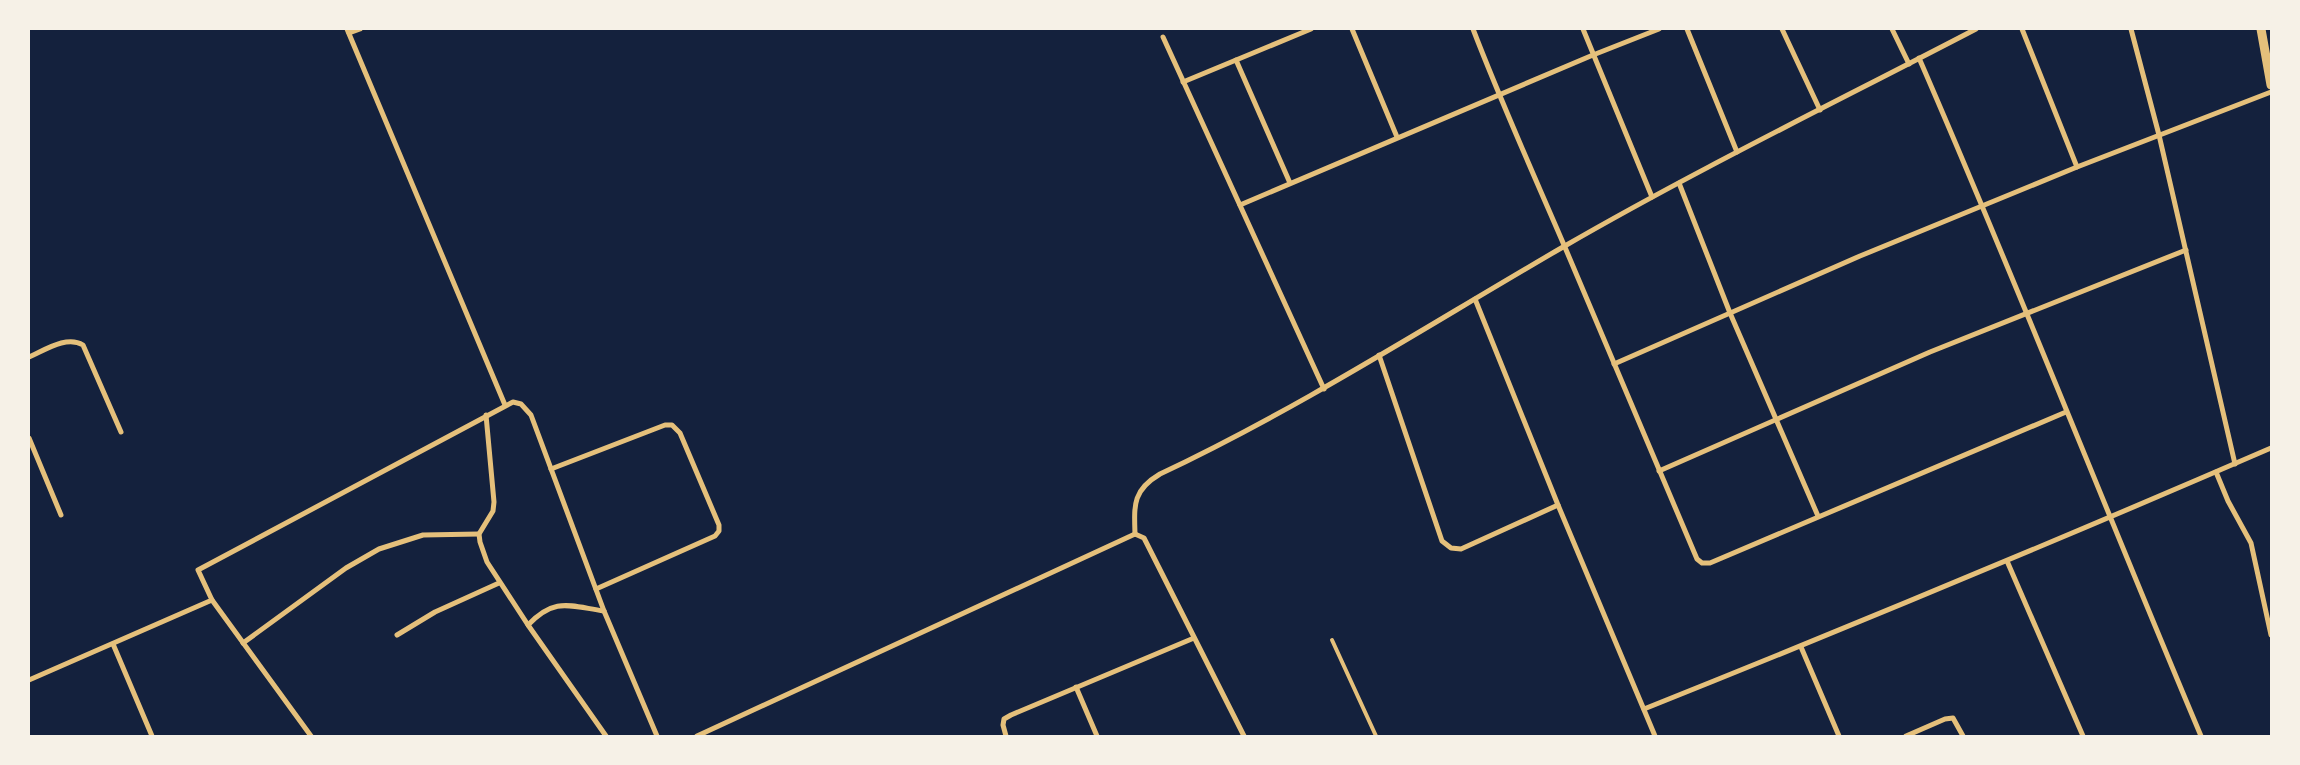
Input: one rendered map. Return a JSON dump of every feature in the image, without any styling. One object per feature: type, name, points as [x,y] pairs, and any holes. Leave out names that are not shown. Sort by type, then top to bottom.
[{"type":"street","points":[[360,29],[348,31],[506,405]]},
{"type":"street","points":[[1183,82],[1311,29]]},
{"type":"street","points":[[1352,29],[1398,137]]},
{"type":"street","points":[[1473,29],[1498,95],[1565,246],[1659,471],[1697,559],[1702,563],[1710,562],[2066,412]]},
{"type":"street","points":[[1582,29],[1652,197]]},
{"type":"street","points":[[1240,204],[1659,29]]},
{"type":"street","points":[[1687,29],[1737,152]]},
{"type":"street","points":[[1782,29],[1820,110]]},
{"type":"street","points":[[1892,29],[1909,64]]},
{"type":"street","points":[[1135,534],[1134,505],[1140,490],[1148,481],[1324,389],[1565,246],[1652,197],[1976,29]]},
{"type":"street","points":[[2022,29],[2077,167]]},
{"type":"street","points":[[2131,29],[2159,135],[2235,464]]},
{"type":"street","points":[[2261,29],[2271,85]]},
{"type":"street","points":[[1163,37],[1324,389]]},
{"type":"street","points":[[1919,58],[1984,205],[2109,518],[2201,736]]},
{"type":"street","points":[[1236,60],[1290,183]]},
{"type":"street","points":[[1614,364],[1984,205],[2271,92]]},
{"type":"street","points":[[1680,183],[1730,313],[1818,516]]},
{"type":"street","points":[[1659,471],[1930,352],[2186,250]]},
{"type":"street","points":[[1475,299],[1558,505],[1656,736]]},
{"type":"street","points":[[29,357],[62,342],[76,340],[84,345],[121,432]]},
{"type":"street","points":[[1379,355],[1442,541],[1451,548],[1461,549],[1558,505]]},
{"type":"street","points":[[311,736],[212,600],[198,570],[486,415],[514,402],[521,404],[527,409],[604,611],[657,736]]},
{"type":"street","points":[[486,415],[494,502],[493,511],[479,534],[487,562],[499,583],[606,736]]},
{"type":"street","points":[[551,470],[665,425],[672,425],[680,433],[719,525],[719,531],[714,536],[596,589]]},
{"type":"street","points":[[29,438],[61,515]]},
{"type":"street","points":[[1644,708],[1801,647],[2271,448]]},
{"type":"street","points":[[2216,472],[2228,501],[2251,543],[2271,635]]},
{"type":"street","points":[[244,643],[346,568],[379,548],[423,535],[479,534]]},
{"type":"street","points":[[697,736],[1135,534],[1144,538],[1244,736]]},
{"type":"street","points":[[2007,561],[2083,736]]},
{"type":"street","points":[[396,635],[434,612],[499,583]]},
{"type":"street","points":[[29,680],[212,600]]},
{"type":"street","points":[[528,625],[540,613],[554,606],[604,611]]},
{"type":"street","points":[[1006,736],[1002,725],[1004,719],[1194,638]]},
{"type":"street","points":[[113,644],[152,736]]},
{"type":"street","points":[[1801,647],[1839,736]]},
{"type":"street","points":[[1076,688],[1097,736]]},
{"type":"street","points":[[1906,736],[1945,719],[1953,718],[1963,736]]},
{"type":"lane","points":[[1332,640],[1376,736]]}]
